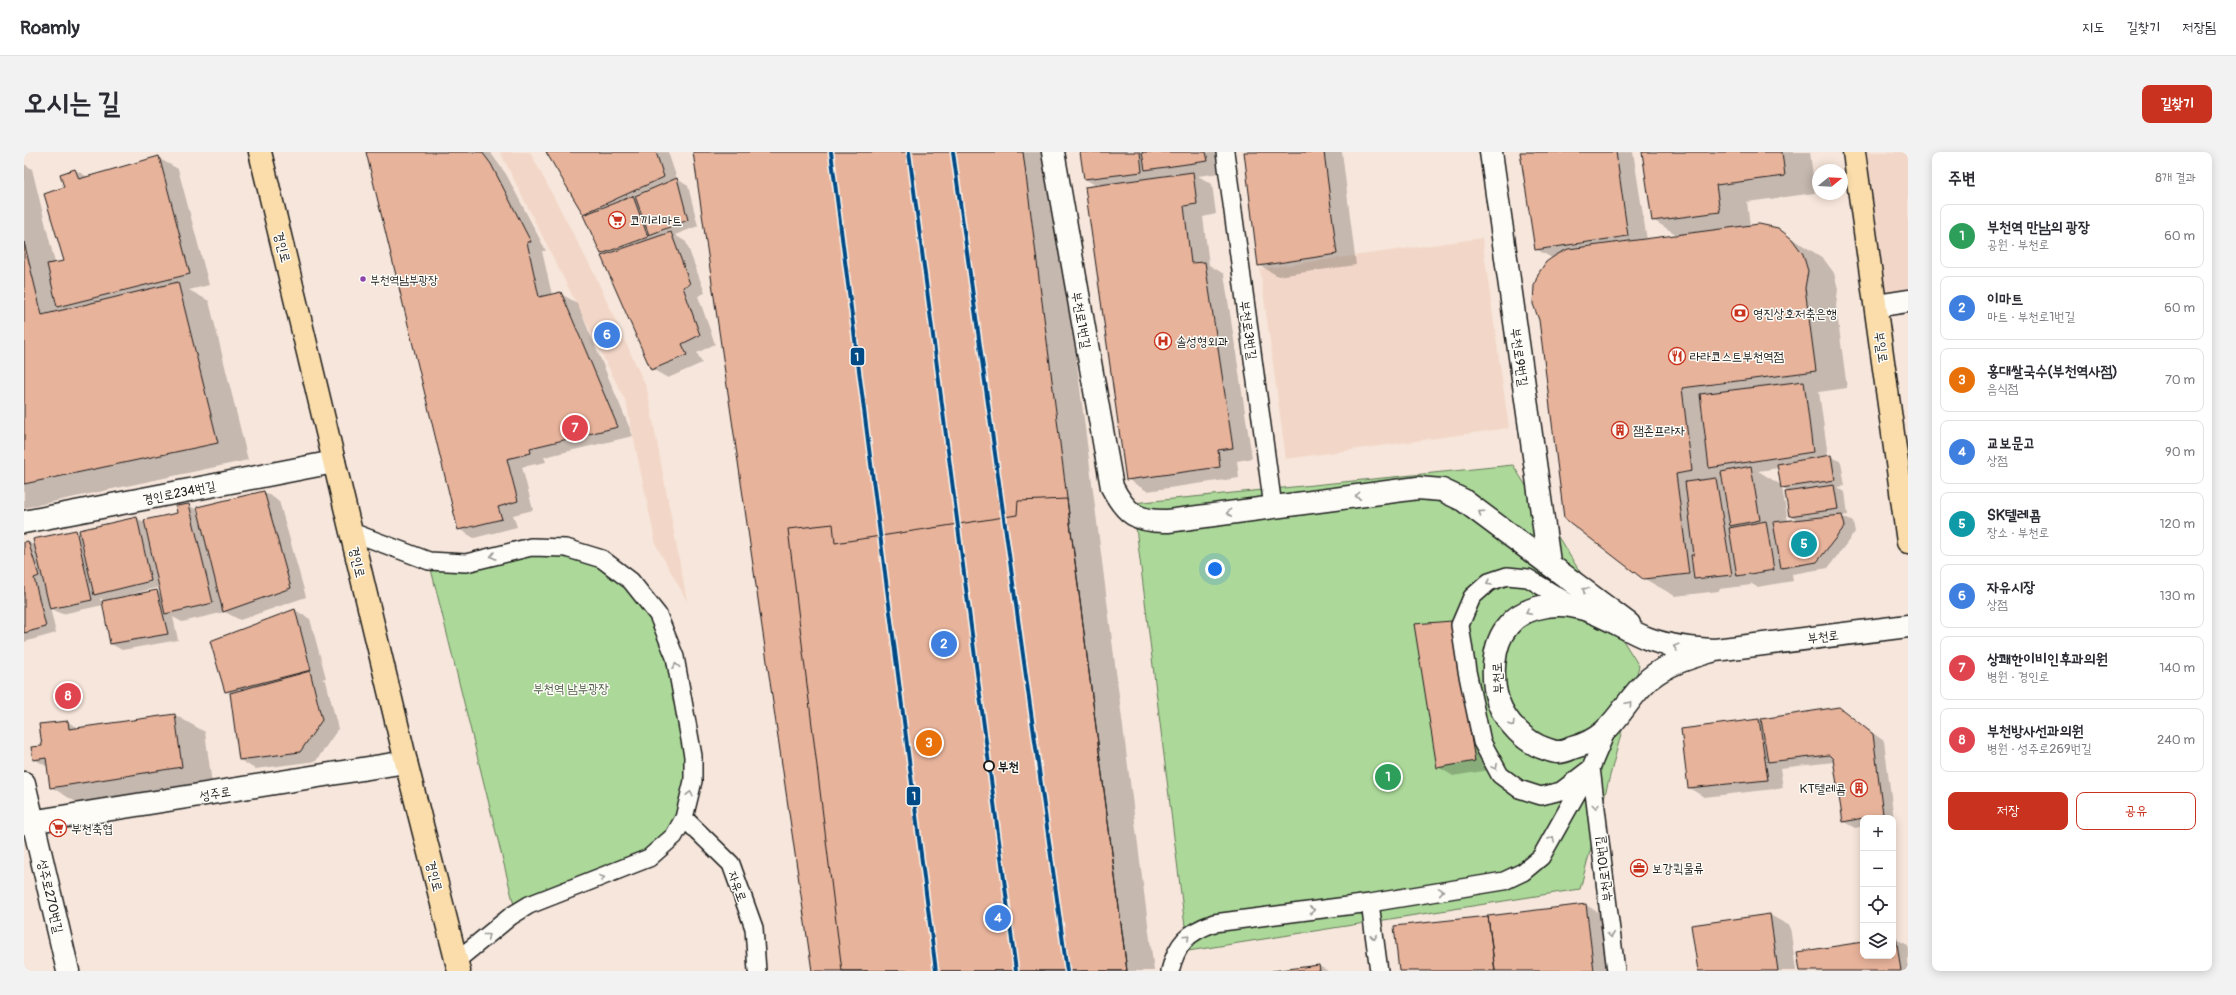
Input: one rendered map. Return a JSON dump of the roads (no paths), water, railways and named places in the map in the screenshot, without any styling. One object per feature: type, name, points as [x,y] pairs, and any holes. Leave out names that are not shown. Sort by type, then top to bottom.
[{"type":"main road","name":"경인로","points":[[260,152],[406,762],[458,966]]},
{"type":"main road","name":"부일로","points":[[1854,152],[1908,542]]},
{"type":"street","name":"부천로1번길","points":[[1053,152],[1112,487],[1128,512],[1151,522],[1273,507]]},
{"type":"street","name":"부천로9번길","points":[[1491,152],[1549,562]]},
{"type":"street","points":[[1876,306],[1908,301]]},
{"type":"street","name":"경인로234번길","points":[[24,522],[334,462]]},
{"type":"street","points":[[1273,507],[1418,488],[1442,490],[1463,500],[1549,562],[1650,639]]},
{"type":"street","name":"부천로","points":[[1715,650],[1683,648],[1650,639],[1595,613],[1574,606],[1549,605],[1527,611],[1508,626],[1497,648],[1494,671],[1498,702],[1516,731],[1536,746],[1558,752],[1589,744],[1607,730],[1649,680],[1679,660],[1715,650],[1908,626]]},
{"type":"street","name":"성주로","points":[[29,823],[406,762]]},
{"type":"street","name":"성주로270번길","points":[[24,783],[29,823],[68,971]]},
{"type":"lane","name":"부천로3번길","points":[[1225,152],[1273,507]]},
{"type":"lane","points":[[352,532],[429,561],[466,563],[531,547],[566,548],[602,559],[631,581],[658,615],[675,657],[693,761],[693,781],[684,818],[674,836],[649,858],[529,905],[458,966]]},
{"type":"lane","points":[[1574,606],[1528,578],[1507,576],[1489,582],[1472,597],[1460,626],[1467,671],[1482,742],[1500,775],[1519,789],[1541,796],[1561,791],[1591,768]]},
{"type":"lane","points":[[1170,971],[1180,944],[1196,929],[1208,925],[1370,903],[1504,881],[1523,872],[1542,857],[1591,768],[1607,730]]},
{"type":"lane","name":"부천로10번길","points":[[1591,768],[1616,971]]},
{"type":"lane","name":"자유로","points":[[684,818],[731,864],[754,928],[757,971]]},
{"type":"lane","points":[[1370,903],[1379,971]]},
{"type":"place","name":"코끼리마트","points":[[617,220]]},
{"type":"place","name":"부천역남부광장","points":[[363,279]]},
{"type":"place","name":"영진상호저축은행","points":[[1740,313]]},
{"type":"place","name":"자유시장","points":[[607,335]]},
{"type":"place","name":"솔성형외과","points":[[1163,341]]},
{"type":"place","name":"라라코스트부천역점","points":[[1677,356]]},
{"type":"place","name":"상쾌한이비인후과의원","points":[[575,428]]},
{"type":"place","name":"잼존프라자","points":[[1620,430]]},
{"type":"place","name":"SK텔레콤","points":[[1804,544]]},
{"type":"place","name":"이마트","points":[[944,644]]},
{"type":"place","name":"부천방사선과의원","points":[[68,696]]},
{"type":"place","name":"홍대쌀국수(부천역사점)","points":[[929,743]]},
{"type":"place","name":"부천","points":[[989,766]]},
{"type":"place","name":"부천역 만남의 광장","points":[[1388,777]]},
{"type":"place","name":"KT텔레콤","points":[[1859,788]]},
{"type":"place","name":"부천축협","points":[[58,828]]},
{"type":"place","name":"보강퀵물류","points":[[1639,868]]},
{"type":"place","name":"교보문고","points":[[998,918]]},
{"type":"park label","name":"부천역 남부광장","points":[[571,688]]}]
